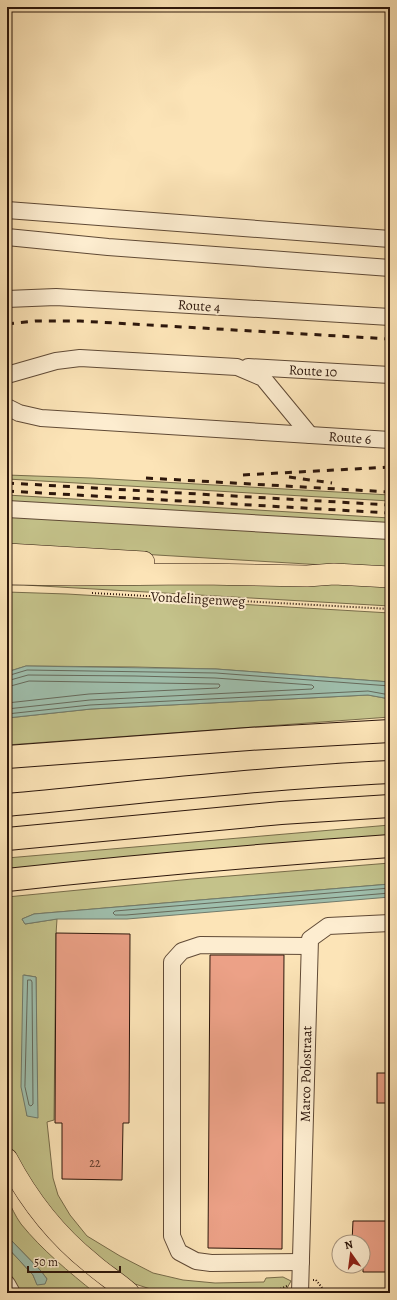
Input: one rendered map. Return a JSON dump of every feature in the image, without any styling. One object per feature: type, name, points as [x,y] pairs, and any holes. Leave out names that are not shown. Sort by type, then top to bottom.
[{"type":"highway","points":[[7,757],[249,738],[390,731]]},
{"type":"highway","points":[[7,805],[348,774],[390,772]]},
{"type":"highway","points":[[7,839],[281,813],[390,806]]},
{"type":"highway","points":[[7,880],[85,871],[390,846]]},
{"type":"main road","name":"Vondelingenweg","points":[[7,554],[137,562],[308,568],[334,574]]},
{"type":"main road","name":"Vondelingenweg","points":[[7,574],[200,574],[307,576],[334,574],[390,577]]},
{"type":"main road","points":[[7,1159],[16,1176],[40,1211],[61,1236],[90,1263],[127,1291],[145,1293]]},
{"type":"street","points":[[7,210],[390,239]]},
{"type":"street","points":[[7,238],[390,268]]},
{"type":"street","name":"Route 4","points":[[7,298],[56,297],[390,317]]},
{"type":"street","name":"Route 10","points":[[7,375],[56,360],[80,358],[390,375]]},
{"type":"street","points":[[237,367],[263,378],[310,435]]},
{"type":"street","name":"Route 6","points":[[7,407],[19,413],[41,418],[390,440]]},
{"type":"street","points":[[7,509],[390,531]]},
{"type":"street","points":[[302,1262],[211,1263],[196,1261],[179,1252],[172,1236],[172,962],[182,951],[200,946],[309,946],[310,939],[328,926],[390,923]]},
{"type":"street","name":"Marco Polostraat","points":[[300,1293],[309,946]]},
{"type":"street","points":[[7,1284],[12,1293]]},
{"type":"path","name":"Vondelingenweg","points":[[89,592],[390,609]]},
{"type":"shaded area","points":[[7,475],[91,478],[390,495],[390,501],[7,479]]},
{"type":"shaded area","points":[[7,495],[390,518],[390,528],[7,506]]},
{"type":"shaded area","points":[[7,512],[390,533],[390,569],[7,546]]},
{"type":"shaded area","points":[[7,578],[390,584],[390,606],[7,585]]},
{"type":"shaded area","points":[[7,592],[67,594],[390,613],[390,682],[216,669],[26,666],[7,672]]},
{"type":"shaded area","points":[[368,695],[390,699],[390,717],[7,745],[7,718],[91,709]]},
{"type":"shaded area","points":[[390,825],[390,836],[7,869],[7,858]]},
{"type":"shaded area","points":[[390,863],[390,884],[34,914],[22,919],[25,924],[57,919],[54,1120],[47,1122],[53,1178],[58,1195],[70,1215],[87,1236],[120,1256],[153,1273],[183,1280],[215,1283],[264,1282],[266,1278],[283,1277],[291,1281],[286,1290],[282,1293],[163,1293],[135,1284],[104,1265],[41,1201],[7,1146],[7,897],[192,879]],"holes":[[[24,975],[36,977],[37,1106],[27,1116]]]},
{"type":"shaded area","points":[[7,1200],[21,1224],[38,1243],[95,1293],[17,1293],[7,1276],[7,1247],[33,1275],[37,1284],[47,1279],[7,1236]]},
{"type":"water","points":[[26,666],[216,669],[390,682],[390,699],[368,695],[91,709],[7,718],[7,672]]},
{"type":"water","points":[[390,884],[390,897],[127,919],[57,919],[25,924],[22,919],[34,914]]},
{"type":"water","points":[[23,975],[36,977],[38,1118],[27,1116],[21,1087]]},
{"type":"water","points":[[7,1236],[41,1271],[47,1279],[45,1284],[37,1285],[33,1275],[7,1247]]},
{"type":"building","points":[[56,933],[130,934],[129,1123],[123,1123],[122,1180],[62,1179],[62,1123],[55,1123]]},
{"type":"building","points":[[210,955],[284,955],[282,1249],[208,1248]]},
{"type":"building","points":[[377,1073],[390,1073],[390,1103],[377,1103]]},
{"type":"building","points":[[353,1221],[390,1221],[390,1272],[371,1272],[371,1234],[352,1234]]},
{"type":"railway","points":[[7,324],[35,321],[80,321],[390,339]]},
{"type":"railway","points":[[243,475],[390,467]]},
{"type":"railway","points":[[289,477],[332,483]]},
{"type":"railway","points":[[146,478],[390,492]]},
{"type":"railway","points":[[7,483],[390,505]]},
{"type":"railway","points":[[7,491],[390,513]]}]
